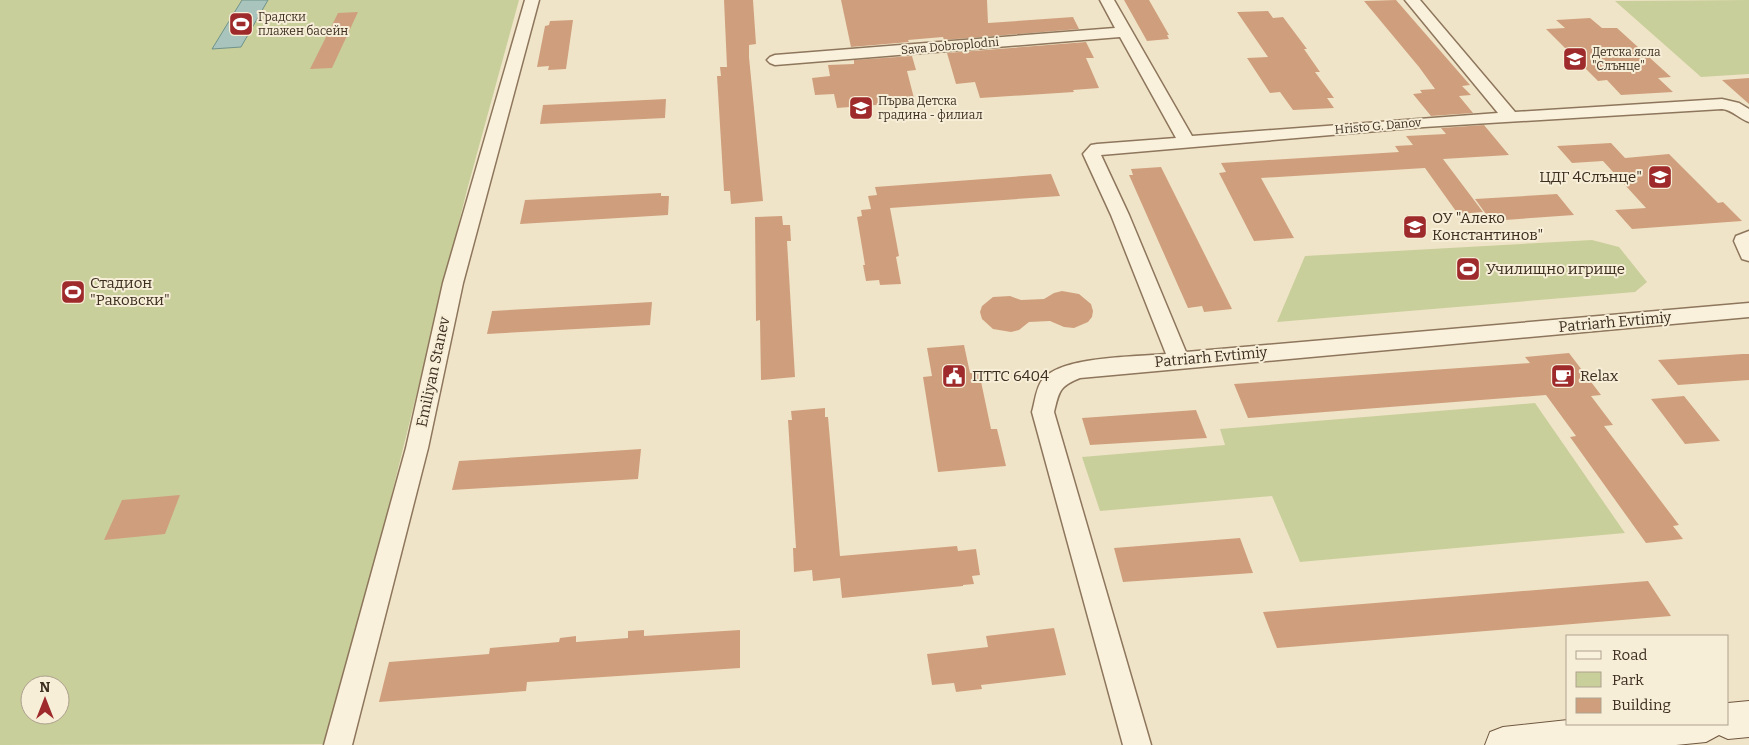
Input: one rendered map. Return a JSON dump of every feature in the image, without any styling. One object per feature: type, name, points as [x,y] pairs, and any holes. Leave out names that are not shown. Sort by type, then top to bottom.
[{"type":"street","name":"Emiliyan Stanev","points":[[338,745],[417,448],[453,283],[532,0]]},
{"type":"street","points":[[1107,0],[1187,142]]},
{"type":"street","points":[[1412,0],[1511,117]]},
{"type":"street","name":"Sava Dobroplodni","points":[[775,60],[1124,32]]},
{"type":"street","name":"Hristo G. Danov","points":[[1179,360],[1120,215],[1092,154],[1097,149],[1424,122],[1732,105],[1749,117]]},
{"type":"street","points":[[1749,237],[1744,241],[1749,254]]},
{"type":"street","name":"Patriarh Evtimiy","points":[[1137,745],[1043,412],[1050,385],[1062,376],[1078,370],[1179,360],[1749,310]]},
{"type":"street","points":[[1729,722],[1749,719]]},
{"type":"street","points":[[1503,745],[1696,725]]},
{"type":"green space","points":[[0,0],[519,0],[467,190],[330,744],[0,745]]},
{"type":"green space","points":[[1749,0],[1749,74],[1701,77],[1615,1]]},
{"type":"green space","name":"Училищно игрище","points":[[1592,240],[1619,247],[1647,282],[1635,292],[1277,322],[1305,256]]},
{"type":"green space","points":[[1535,403],[1625,533],[1300,562],[1272,496],[1100,511],[1082,457],[1225,445],[1220,429]]},
{"type":"water","name":"Градски плажен басейн","points":[[242,0],[268,0],[241,47],[212,49]]},
{"type":"building","points":[[724,0],[753,0],[756,44],[749,45],[749,57],[763,201],[731,204],[730,191],[724,191],[717,76],[721,76],[720,67],[727,67]]},
{"type":"building","points":[[841,0],[987,0],[988,23],[1073,17],[1079,29],[944,40],[943,37],[851,47]]},
{"type":"building","points":[[1124,0],[1149,0],[1169,35],[1167,35],[1169,39],[1147,41]]},
{"type":"building","points":[[1396,0],[1470,85],[1462,86],[1471,95],[1459,96],[1473,113],[1431,116],[1413,94],[1422,93],[1420,90],[1435,89],[1364,1]]},
{"type":"building","points":[[1268,11],[1273,18],[1283,17],[1307,49],[1304,49],[1320,72],[1315,72],[1334,98],[1327,98],[1334,108],[1293,110],[1280,92],[1270,93],[1247,58],[1268,57],[1237,12]]},
{"type":"building","points":[[358,12],[332,68],[310,69],[338,13]]},
{"type":"building","points":[[1590,18],[1602,28],[1617,28],[1671,77],[1658,78],[1673,92],[1621,95],[1607,80],[1598,81],[1546,29],[1565,28],[1556,20]]},
{"type":"building","points":[[573,20],[566,69],[548,70],[549,66],[537,67],[545,26],[549,25],[550,21]]},
{"type":"building","points":[[1086,42],[1094,58],[1086,58],[1099,88],[1073,90],[1074,92],[980,98],[975,82],[956,84],[947,53]]},
{"type":"building","points":[[912,56],[916,70],[907,71],[915,102],[837,108],[834,94],[815,95],[812,78],[830,76],[828,65],[854,64],[854,60]]},
{"type":"building","points":[[1749,78],[1749,104],[1722,80]]},
{"type":"building","points":[[666,99],[665,118],[540,124],[543,105]]},
{"type":"building","points":[[1484,125],[1509,155],[1443,159],[1483,212],[1458,214],[1425,168],[1261,178],[1294,238],[1254,241],[1219,173],[1226,172],[1221,163],[1399,152],[1395,146],[1413,145],[1406,136],[1446,134],[1441,128]]},
{"type":"building","points":[[1611,143],[1625,158],[1669,154],[1718,203],[1723,202],[1742,221],[1632,229],[1615,210],[1646,208],[1603,161],[1572,163],[1557,146]]},
{"type":"building","points":[[1161,167],[1232,309],[1204,312],[1202,306],[1188,308],[1129,175],[1133,175],[1131,169]]},
{"type":"building","points":[[1051,174],[1060,196],[890,208],[899,256],[896,257],[901,284],[880,285],[879,280],[866,281],[857,217],[862,216],[861,210],[871,209],[868,196],[877,195],[875,187]]},
{"type":"building","points":[[661,193],[661,196],[669,196],[668,215],[520,224],[525,200]]},
{"type":"building","points":[[1557,194],[1574,215],[1491,221],[1475,199]]},
{"type":"building","points":[[782,216],[783,225],[790,225],[791,241],[787,241],[795,377],[761,380],[760,320],[756,321],[755,217]]},
{"type":"building","points":[[1062,291],[1079,294],[1091,304],[1092,317],[1088,322],[1074,328],[1064,327],[1050,321],[1029,322],[1019,330],[1011,332],[993,329],[982,319],[980,312],[982,306],[993,297],[1010,296],[1021,300],[1044,299]]},
{"type":"building","points":[[652,302],[650,325],[487,334],[492,311]]},
{"type":"building","points":[[964,345],[970,373],[979,372],[991,429],[997,429],[1006,466],[938,472],[923,377],[932,376],[927,348]]},
{"type":"building","points":[[1569,353],[1601,395],[1591,396],[1613,425],[1604,426],[1679,525],[1673,526],[1683,539],[1646,543],[1570,437],[1576,436],[1546,395],[1248,418],[1234,384],[1530,363],[1525,357]]},
{"type":"building","points":[[1749,354],[1749,380],[1678,385],[1658,360]]},
{"type":"building","points":[[1684,396],[1720,441],[1685,444],[1651,399]]},
{"type":"building","points":[[825,408],[825,417],[828,417],[840,556],[957,546],[958,551],[976,549],[980,575],[972,576],[974,584],[842,598],[840,578],[813,581],[812,570],[794,572],[793,548],[796,548],[788,420],[792,420],[791,411]]},
{"type":"building","points":[[1196,410],[1207,438],[1090,445],[1082,418]]},
{"type":"building","points":[[641,449],[638,479],[452,490],[459,461]]},
{"type":"building","points":[[180,495],[165,534],[104,540],[122,500]]},
{"type":"building","points":[[1240,538],[1253,573],[1123,582],[1114,548]]},
{"type":"building","points":[[1648,581],[1671,616],[1277,648],[1263,612]]},
{"type":"building","points":[[1054,628],[1066,675],[981,685],[982,689],[956,692],[954,683],[932,685],[927,654],[988,647],[986,636]]},
{"type":"building","points":[[644,630],[644,636],[740,630],[740,668],[527,682],[526,691],[379,702],[389,662],[489,654],[490,648],[559,642],[560,638],[576,636],[576,642],[628,638],[628,631]]},
{"type":"place","name":"Градски плажен басейн","points":[[241,24]]},
{"type":"place","name":"Детска ясла \"Слънце\"","points":[[1575,59]]},
{"type":"place","name":"Първа Детска градина - филиал","points":[[861,108]]},
{"type":"place","name":"ЦДГ 4Слънце\"","points":[[1660,177]]},
{"type":"place","name":"ОУ \"Алеко Константинов\"","points":[[1415,227]]},
{"type":"place","name":"Училищно игрище","points":[[1468,269]]},
{"type":"place","name":"Стадион \"Раковски\"","points":[[73,292]]},
{"type":"place","name":"ПТТС 6404","points":[[954,376]]},
{"type":"place","name":"Relax","points":[[1563,376]]}]
